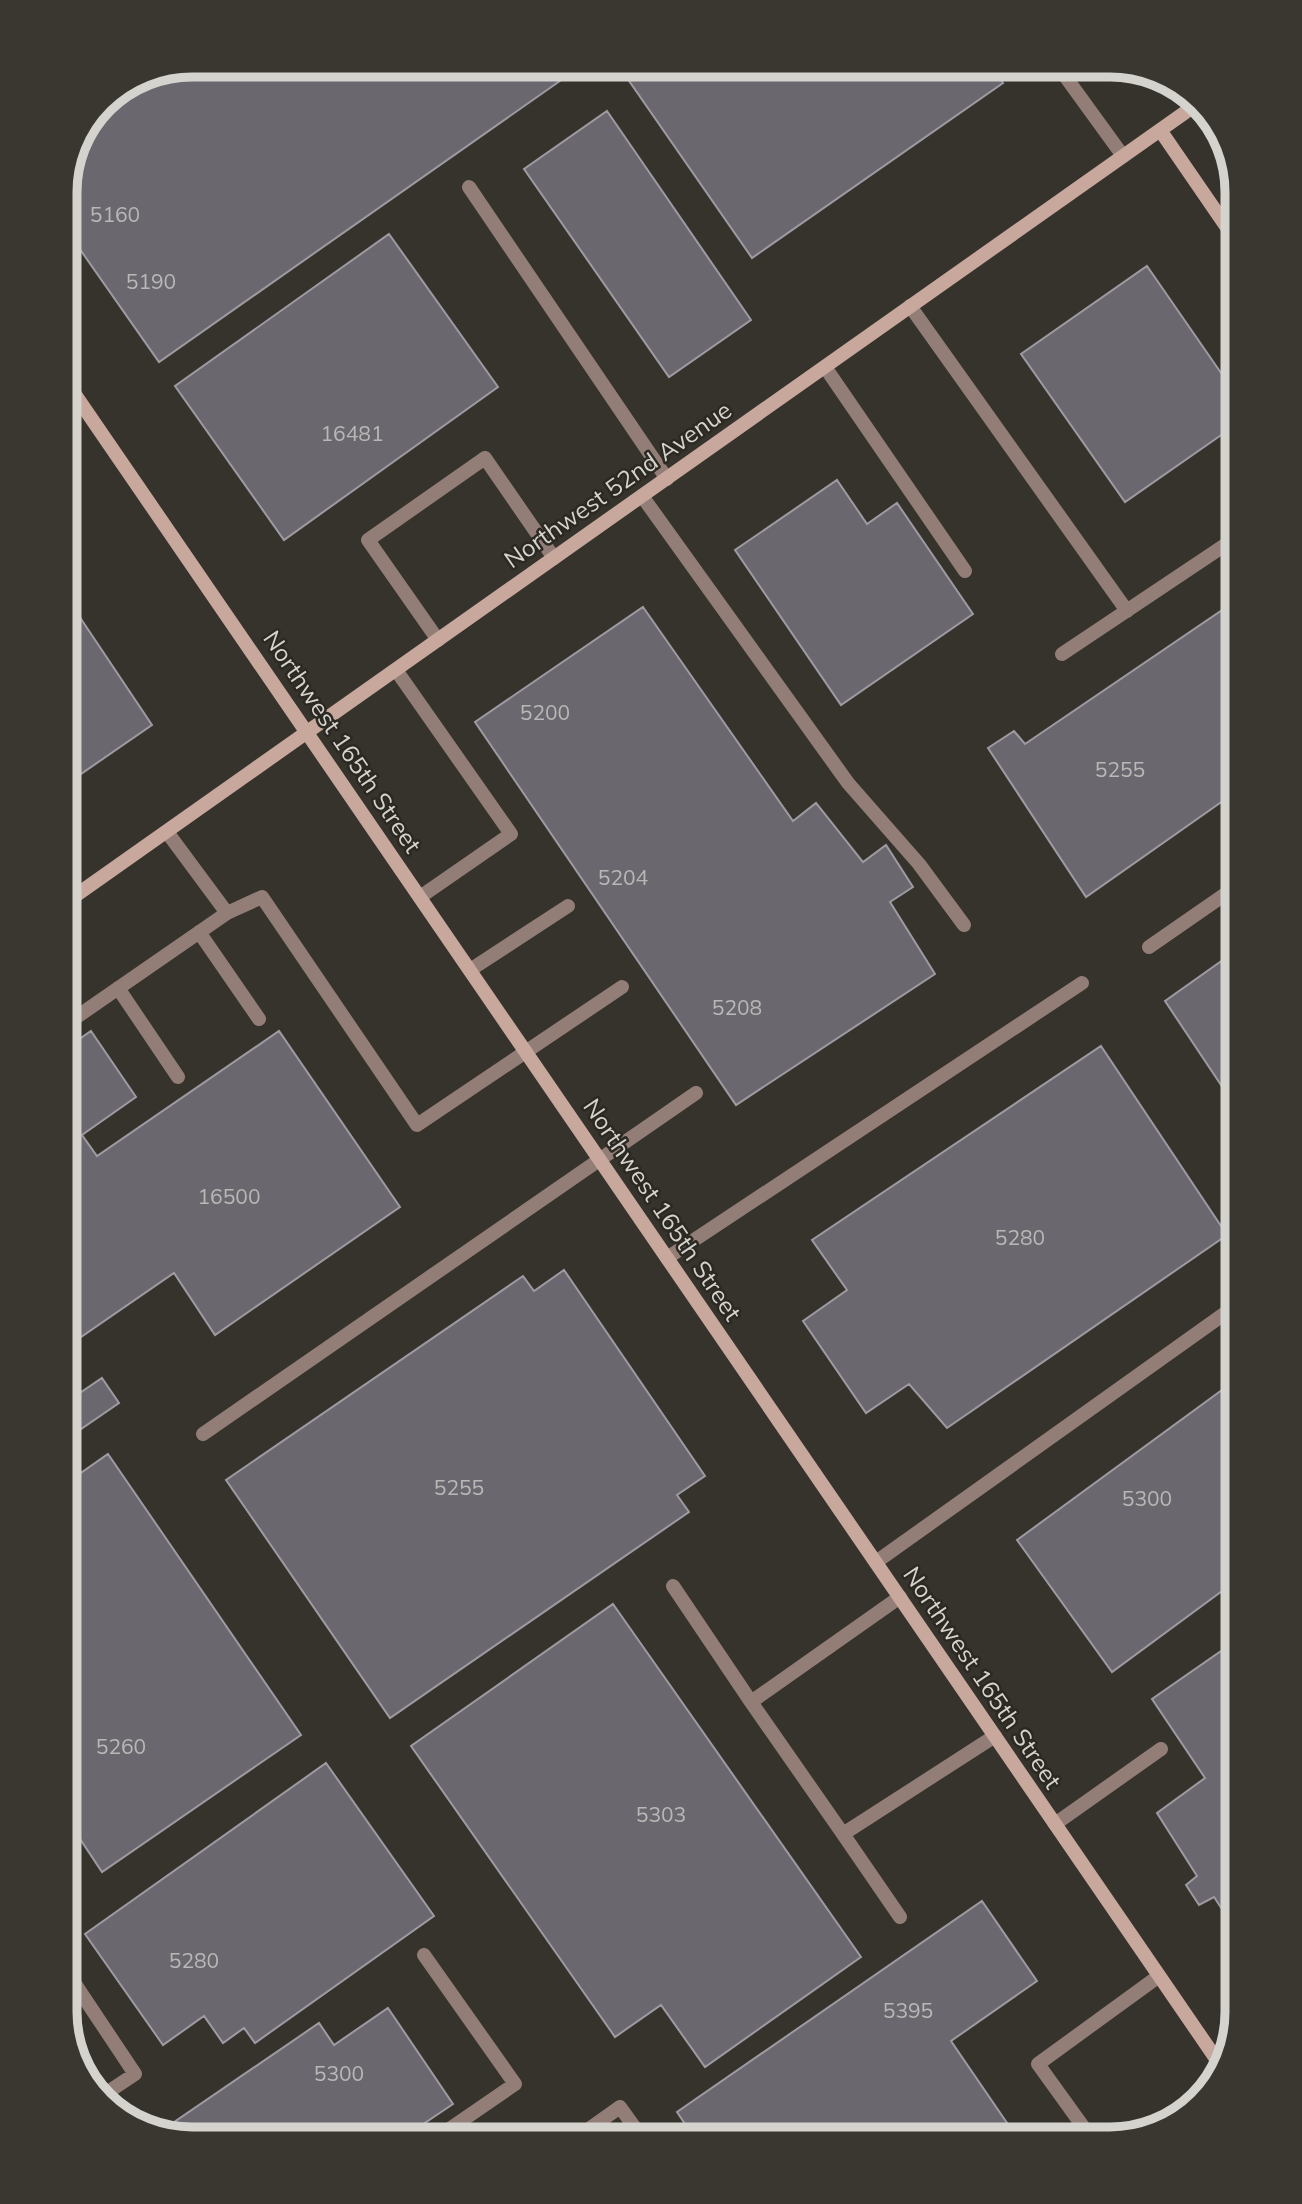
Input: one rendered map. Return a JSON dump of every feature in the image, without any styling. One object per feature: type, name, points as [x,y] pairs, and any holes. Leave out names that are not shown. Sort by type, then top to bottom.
[{"type":"street","name":"Northwest 52nd Avenue","points":[[77,895],[1190,109]]},
{"type":"street","points":[[1160,130],[1225,225]]},
{"type":"street","name":"Northwest 165th Street","points":[[77,397],[1215,2058]]},
{"type":"lane","points":[[1066,77],[1123,156]]},
{"type":"lane","points":[[469,187],[667,479]]},
{"type":"lane","points":[[910,306],[1127,611]]},
{"type":"lane","points":[[825,366],[965,571]]},
{"type":"lane","points":[[438,640],[368,540],[485,458],[554,558]]},
{"type":"lane","points":[[642,496],[848,783],[919,864],[964,925]]},
{"type":"lane","points":[[1062,654],[1225,545]]},
{"type":"lane","points":[[396,670],[511,834],[421,897]]},
{"type":"lane","points":[[167,832],[227,913]]},
{"type":"lane","points":[[1149,947],[1225,894]]},
{"type":"lane","points":[[77,1017],[227,913],[262,897],[417,1125],[527,1053],[622,986]]},
{"type":"lane","points":[[470,970],[568,906]]},
{"type":"lane","points":[[199,932],[259,1019]]},
{"type":"lane","points":[[667,1258],[1082,983]]},
{"type":"lane","points":[[118,988],[178,1077]]},
{"type":"lane","points":[[204,1434],[696,1093]]},
{"type":"lane","points":[[876,1562],[1225,1313]]},
{"type":"lane","points":[[673,1586],[900,1916]]},
{"type":"lane","points":[[751,1702],[900,1597]]},
{"type":"lane","points":[[843,1834],[995,1736]]},
{"type":"lane","points":[[1055,1824],[1161,1749]]},
{"type":"lane","points":[[424,1955],[515,2084],[452,2127]]},
{"type":"lane","points":[[1083,2127],[1038,2064],[1159,1976]]},
{"type":"lane","points":[[77,1987],[135,2074],[109,2092]]},
{"type":"lane","points":[[592,2127],[620,2107],[634,2127]]},
{"type":"building","points":[[192,77],[566,77],[159,362],[77,245],[77,184],[81,162],[96,128],[128,96],[169,79]]},
{"type":"building","points":[[626,77],[999,77],[1003,83],[752,258]]},
{"type":"building","points":[[607,111],[751,320],[669,377],[524,169]]},
{"type":"building","points":[[389,234],[498,387],[284,540],[175,386]]},
{"type":"building","points":[[1147,266],[1225,379],[1225,432],[1125,502],[1021,354]]},
{"type":"building","points":[[837,480],[867,524],[897,503],[973,614],[841,705],[735,550]]},
{"type":"building","points":[[643,607],[793,821],[816,803],[863,862],[886,845],[913,887],[890,902],[935,974],[736,1105],[475,722]]},
{"type":"building","points":[[1225,608],[1225,799],[1086,897],[988,748],[1014,731],[1025,744]]},
{"type":"building","points":[[77,613],[152,725],[77,777]]},
{"type":"building","points":[[1225,958],[1225,1091],[1165,1001]]},
{"type":"building","points":[[91,1031],[136,1097],[82,1135],[97,1156],[279,1031],[400,1207],[215,1335],[174,1273],[77,1340],[77,1041]]},
{"type":"building","points":[[1101,1046],[1225,1232],[1225,1236],[947,1428],[909,1384],[866,1413],[803,1321],[847,1290],[812,1240]]},
{"type":"building","points":[[564,1270],[705,1476],[677,1495],[689,1512],[390,1718],[226,1480],[523,1276],[534,1291]]},
{"type":"building","points":[[102,1378],[119,1403],[77,1432],[77,1395]]},
{"type":"building","points":[[1225,1388],[1225,1589],[1112,1672],[1017,1540]]},
{"type":"building","points":[[108,1454],[301,1735],[102,1872],[80,1839],[77,1841],[77,1476]]},
{"type":"building","points":[[613,1604],[861,1957],[705,2067],[661,2005],[615,2037],[411,1746]]},
{"type":"building","points":[[1225,1648],[1225,1914],[1214,1897],[1199,1905],[1186,1885],[1197,1876],[1157,1813],[1205,1778],[1152,1699]]},
{"type":"building","points":[[326,1763],[434,1916],[255,2043],[244,2028],[223,2043],[204,2016],[163,2045],[85,1934]]},
{"type":"building","points":[[982,1901],[1037,1981],[951,2041],[1010,2127],[687,2127],[677,2112]]},
{"type":"building","points":[[388,2008],[453,2104],[419,2127],[170,2125],[319,2023],[334,2045]]}]
